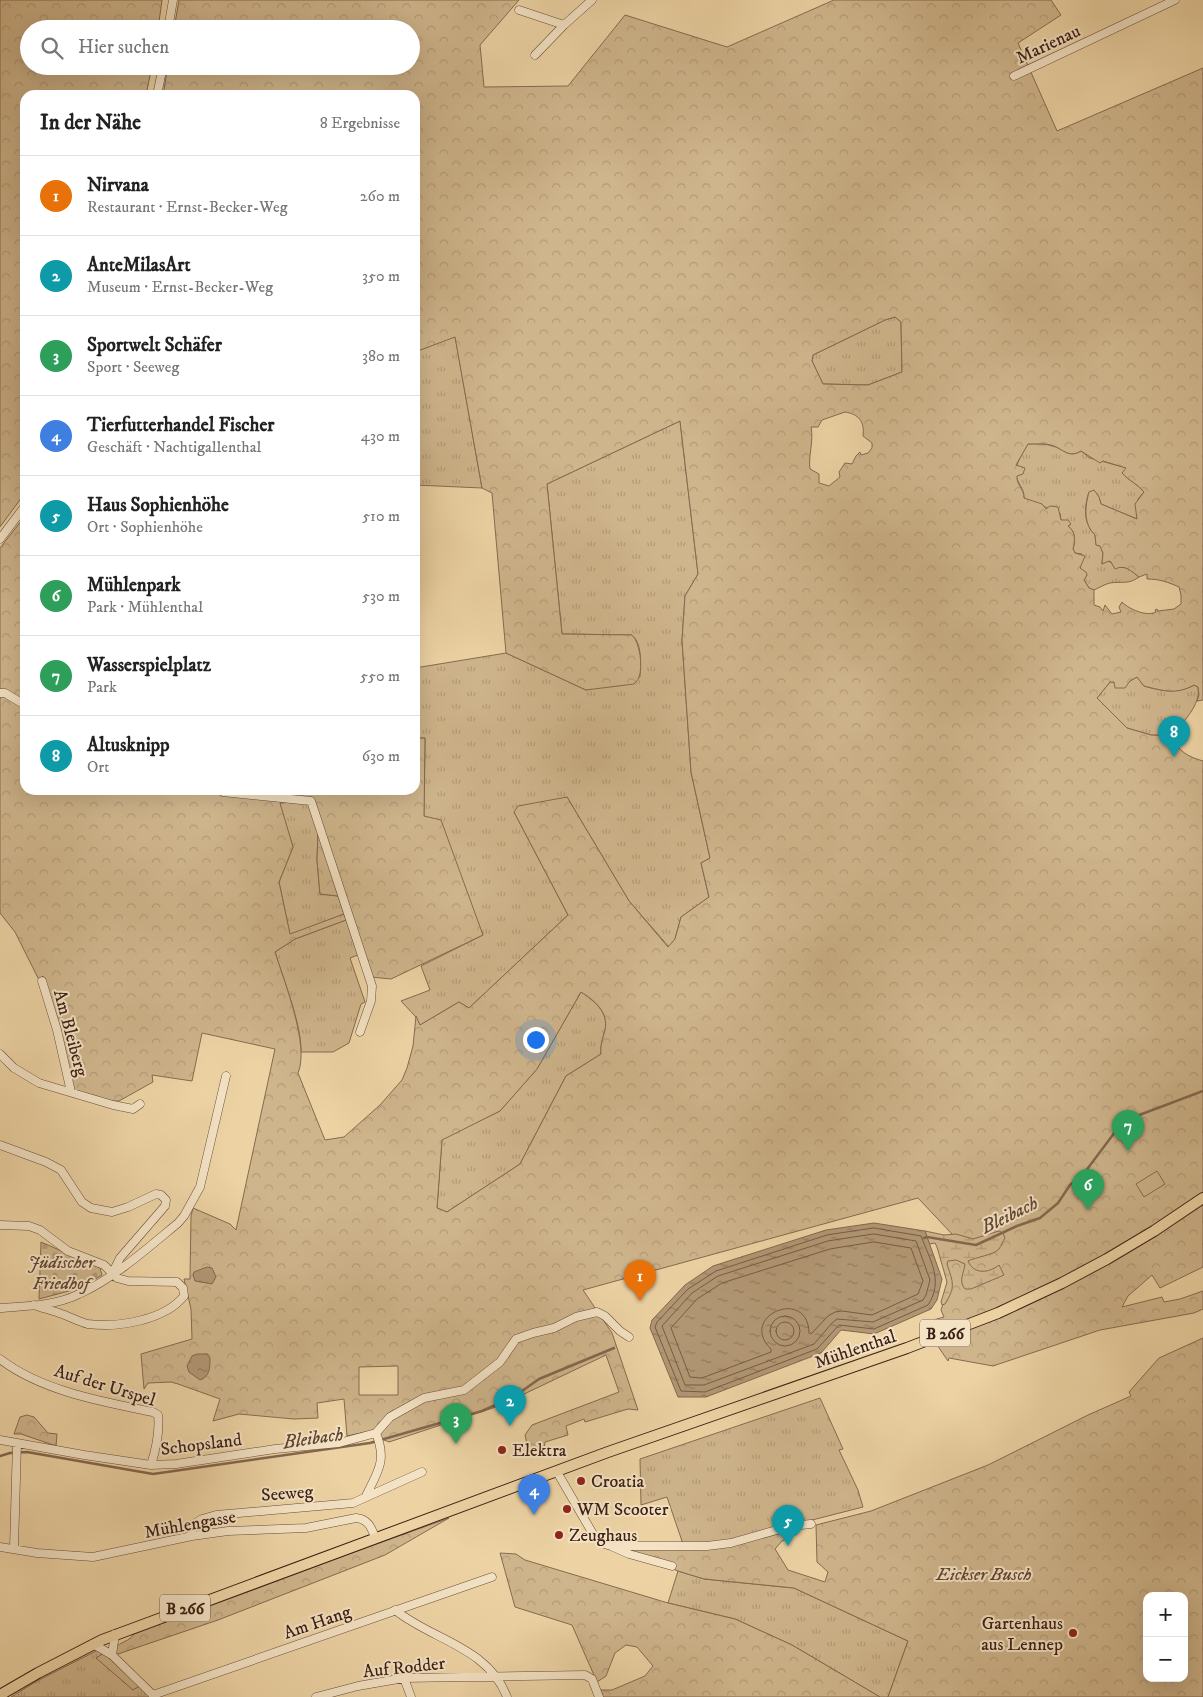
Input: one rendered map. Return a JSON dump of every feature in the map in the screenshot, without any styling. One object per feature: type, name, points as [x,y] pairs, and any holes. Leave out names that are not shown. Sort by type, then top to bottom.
[{"type":"main road","name":"Mühlenthal","points":[[557,1472],[654,1436],[907,1348],[998,1313],[1062,1283],[1107,1259],[1203,1198]]},
{"type":"main road","name":"B 266","points":[[0,1695],[38,1672],[115,1634],[375,1537],[557,1472]]},
{"type":"street","points":[[170,20],[173,0]]},
{"type":"street","points":[[535,55],[592,0]]},
{"type":"street","name":"Marienau","points":[[1014,76],[1175,0]]},
{"type":"street","points":[[519,10],[564,25]]},
{"type":"street","points":[[158,90],[161,75]]},
{"type":"street","points":[[0,539],[20,513]]},
{"type":"street","points":[[0,692],[20,702]]},
{"type":"street","points":[[252,795],[311,801],[372,986],[371,1001],[360,1032]]},
{"type":"street","name":"Am Bleiberg","points":[[42,981],[57,1030],[71,1092]]},
{"type":"street","name":"Am Bleiberg","points":[[0,1054],[14,1068],[39,1083],[133,1109],[140,1104]]},
{"type":"street","points":[[0,1308],[34,1305],[79,1295],[112,1274],[155,1242],[184,1216],[200,1187],[226,1076]]},
{"type":"street","points":[[0,1145],[46,1162],[61,1170],[82,1202],[91,1208],[112,1212],[128,1208],[156,1194],[162,1195],[166,1200],[165,1206],[120,1258],[112,1274]]},
{"type":"street","points":[[0,1225],[29,1226],[40,1230],[68,1251],[104,1266],[117,1278],[128,1281],[177,1282],[183,1288],[184,1296],[166,1312],[138,1321],[106,1325],[86,1324],[34,1305]]},
{"type":"street","points":[[366,1496],[382,1458],[378,1438],[390,1417],[424,1398],[464,1390],[500,1362],[516,1339],[533,1332],[554,1328],[576,1317],[597,1312],[630,1337]]},
{"type":"street","name":"Auf der Urspel","points":[[0,1359],[16,1370],[55,1387],[97,1400],[153,1412],[158,1415],[159,1431],[151,1465]]},
{"type":"street","name":"Schopsland","points":[[3,1440],[17,1450],[84,1455],[151,1465],[190,1463],[275,1449],[378,1438]]},
{"type":"street","points":[[0,1448],[3,1440]]},
{"type":"street","points":[[14,1548],[17,1450]]},
{"type":"street","name":"Seeweg","points":[[192,1536],[192,1525],[202,1518],[216,1514],[353,1503],[422,1472]]},
{"type":"street","points":[[557,1472],[593,1534],[601,1543],[629,1554],[672,1566]]},
{"type":"street","name":"Mühlengasse","points":[[0,1547],[44,1554],[93,1557],[228,1530],[306,1528],[356,1518],[369,1523],[375,1537]]},
{"type":"street","points":[[610,1546],[708,1546],[731,1543],[791,1526],[811,1524]]},
{"type":"street","name":"Am Hang","points":[[154,1696],[492,1577]]},
{"type":"street","points":[[395,1610],[403,1617],[453,1642],[497,1676],[507,1697]]},
{"type":"street","points":[[112,1655],[115,1634]]},
{"type":"street","points":[[93,1644],[112,1655],[154,1696]]},
{"type":"street","name":"Auf Rodder","points":[[316,1697],[358,1686],[404,1678],[585,1675],[592,1679],[599,1697]]},
{"type":"street","points":[[404,1678],[411,1697]]},
{"type":"green space","points":[[0,0],[162,0],[159,20],[20,20],[20,75],[150,75],[147,90],[20,90],[20,500],[0,527]]},
{"type":"green space","points":[[179,0],[519,0],[480,45],[484,87],[568,86],[625,15],[727,47],[834,0],[1051,0],[1061,15],[1018,43],[1057,131],[1203,68],[1203,700],[1197,701],[1199,695],[1198,687],[1194,685],[1176,691],[1164,691],[1144,686],[1137,677],[1130,681],[1125,688],[1115,688],[1114,682],[1110,682],[1097,698],[1127,728],[1151,735],[1174,736],[1177,746],[1184,753],[1203,761],[1203,1267],[1160,1288],[1152,1275],[1128,1296],[1122,1307],[1162,1297],[1164,1302],[1180,1299],[1203,1291],[1203,1309],[1194,1313],[1100,1330],[993,1366],[949,1358],[948,1361],[922,1323],[944,1317],[941,1310],[951,1279],[944,1259],[969,1252],[918,1198],[583,1290],[612,1333],[638,1410],[628,1409],[585,1422],[584,1419],[566,1426],[568,1435],[545,1442],[543,1454],[530,1457],[525,1435],[532,1425],[619,1392],[606,1355],[499,1406],[389,1442],[365,1432],[347,1436],[344,1399],[317,1403],[318,1418],[294,1419],[239,1414],[213,1421],[220,1399],[171,1382],[148,1383],[144,1389],[141,1354],[192,1339],[191,1309],[184,1279],[190,1279],[191,1216],[193,1208],[230,1224],[236,1230],[275,1049],[202,1033],[192,1081],[152,1075],[153,1082],[119,1101],[111,1101],[74,1090],[58,1024],[43,976],[39,980],[15,932],[0,913],[0,548],[20,522],[20,795],[420,795],[420,738],[425,738],[424,816],[441,820],[483,935],[391,979],[371,977],[315,804],[280,803],[293,847],[279,882],[290,934],[344,914],[346,920],[295,939],[275,952],[298,1030],[301,1061],[298,1073],[325,1140],[344,1137],[380,1105],[402,1080],[413,1046],[416,1016],[420,1025],[459,1002],[469,1008],[568,915],[514,812],[518,806],[567,797],[629,901],[668,947],[675,939],[681,917],[709,897],[701,863],[710,858],[691,772],[682,640],[685,596],[698,574],[680,421],[547,484],[562,634],[632,635],[637,643],[640,655],[641,668],[637,681],[634,684],[586,690],[506,653],[492,493],[482,488],[455,337],[420,350],[420,90],[164,90],[166,75],[420,75],[420,20],[176,20]],"holes":[[[895,317],[901,322],[902,372],[868,385],[823,384],[812,361],[813,355]],[[845,412],[854,414],[860,419],[863,426],[863,436],[872,443],[872,448],[868,453],[861,455],[860,452],[852,464],[845,463],[839,472],[840,477],[829,486],[819,483],[819,474],[810,469],[811,427],[818,427],[822,420]],[[1028,444],[1048,444],[1070,454],[1081,451],[1100,463],[1103,461],[1126,468],[1122,473],[1144,492],[1135,504],[1137,519],[1101,504],[1094,490],[1089,492],[1086,515],[1088,525],[1095,535],[1096,545],[1100,546],[1103,553],[1102,564],[1109,561],[1115,569],[1122,567],[1139,577],[1147,574],[1147,579],[1163,581],[1179,587],[1181,604],[1174,609],[1158,611],[1157,609],[1155,610],[1156,612],[1147,614],[1133,610],[1122,602],[1119,607],[1121,612],[1112,614],[1105,605],[1103,611],[1100,607],[1094,605],[1094,590],[1089,588],[1084,580],[1087,575],[1086,572],[1080,568],[1085,556],[1075,553],[1073,549],[1074,536],[1068,526],[1071,524],[1068,520],[1061,520],[1058,507],[1050,506],[1046,509],[1042,504],[1024,498],[1017,476],[1023,474],[1025,468],[1016,465]],[[581,992],[599,1007],[605,1018],[606,1024],[601,1054],[566,1076],[520,1164],[447,1212],[437,1208],[442,1140],[500,1111],[537,1069]],[[398,1366],[398,1395],[359,1395],[359,1367]]]},
{"type":"green space","points":[[895,317],[901,322],[902,372],[868,385],[823,384],[812,361],[813,355]]},
{"type":"green space","points":[[455,336],[482,488],[420,485],[420,350]]},
{"type":"green space","points":[[680,421],[698,574],[685,596],[682,640],[691,772],[710,858],[701,863],[709,897],[681,917],[675,939],[669,947],[629,901],[567,797],[514,812],[568,915],[469,1008],[459,1002],[420,1025],[415,1016],[401,1001],[430,990],[421,966],[483,935],[424,816],[425,738],[420,738],[420,667],[506,653],[586,690],[640,677],[639,649],[636,639],[632,635],[562,634],[547,484]]},
{"type":"green space","points":[[1028,444],[1049,445],[1073,454],[1081,451],[1090,458],[1127,468],[1122,473],[1144,492],[1138,499],[1137,519],[1101,504],[1099,497],[1089,492],[1086,503],[1086,515],[1088,525],[1095,535],[1096,545],[1100,546],[1103,553],[1102,564],[1108,561],[1119,567],[1128,568],[1139,577],[1128,582],[1114,582],[1094,590],[1089,588],[1084,580],[1087,575],[1080,569],[1082,554],[1075,553],[1073,549],[1074,536],[1068,526],[1071,524],[1061,520],[1060,513],[1024,498],[1017,478],[1016,468]]},
{"type":"green space","points":[[1137,677],[1144,686],[1169,691],[1182,690],[1194,685],[1198,687],[1197,700],[1194,707],[1174,736],[1151,735],[1127,728],[1097,698],[1110,682],[1130,681]]},
{"type":"green space","points":[[279,803],[308,803],[318,831],[317,860],[320,894],[338,896],[344,914],[290,935],[279,882],[293,847]]},
{"type":"green space","points":[[318,831],[338,896],[320,894],[317,860]]},
{"type":"green space","points":[[346,920],[358,955],[350,958],[365,1002],[361,1004],[349,1043],[333,1052],[301,1052],[295,1016],[275,952],[295,939]]},
{"type":"green space","points":[[581,992],[595,1003],[603,1012],[605,1018],[606,1024],[601,1054],[566,1076],[520,1164],[447,1212],[437,1208],[442,1139],[500,1111],[537,1069]]},
{"type":"green space","points":[[1157,1171],[1165,1184],[1144,1197],[1136,1184]]},
{"type":"green space","points":[[925,1231],[944,1235],[956,1234],[973,1239],[999,1231],[1003,1233],[1005,1238],[997,1251],[968,1261],[978,1271],[991,1270],[999,1265],[1004,1275],[971,1289],[965,1289],[962,1280],[965,1264],[956,1260],[948,1261],[952,1288],[945,1304],[942,1305],[941,1302],[947,1282],[937,1247],[935,1243],[929,1244]]},
{"type":"green space","name":"Jüdischer Friedhof","points":[[41,1242],[100,1268],[102,1275],[80,1288],[39,1299]]},
{"type":"green space","name":"Eickser Busch","points":[[1203,1338],[1203,1697],[888,1697],[908,1641],[794,1588],[704,1579],[678,1571],[624,1549],[696,1549],[795,1528],[797,1534],[782,1541],[775,1549],[788,1570],[825,1582],[828,1572],[817,1562],[816,1525],[871,1511],[988,1465],[1088,1415],[1131,1396],[1129,1392],[1159,1358]]},
{"type":"green space","points":[[820,1398],[843,1449],[839,1450],[858,1490],[863,1507],[730,1541],[683,1544],[667,1497],[641,1505],[640,1459]]},
{"type":"green space","points":[[27,1415],[34,1417],[48,1433],[57,1434],[56,1446],[21,1434],[14,1434],[20,1417]]},
{"type":"green space","points":[[449,1518],[385,1555],[218,1620],[115,1655],[115,1648],[134,1634],[248,1590]]},
{"type":"green space","points":[[500,1553],[516,1554],[525,1560],[668,1603],[735,1619],[792,1645],[880,1697],[602,1697],[600,1690],[612,1690],[645,1676],[653,1666],[637,1647],[626,1645],[615,1653],[606,1676],[597,1682],[572,1625],[515,1607]]},
{"type":"green space","points":[[678,1571],[704,1579],[794,1588],[908,1641],[888,1697],[880,1697],[792,1645],[735,1619],[668,1603]]},
{"type":"green space","points":[[98,1650],[104,1653],[97,1658],[140,1686],[152,1697],[11,1697],[37,1681]]},
{"type":"green space","points":[[104,1653],[140,1686],[133,1690],[96,1658]]},
{"type":"water","points":[[874,1223],[925,1231],[942,1279],[937,1300],[931,1309],[874,1334],[841,1330],[821,1353],[706,1397],[678,1397],[650,1328],[652,1320],[685,1285],[713,1266],[826,1230]]},
{"type":"water","points":[[207,1267],[212,1268],[216,1277],[212,1284],[195,1281],[194,1272]]},
{"type":"water","points":[[207,1354],[210,1358],[208,1374],[200,1380],[189,1372],[187,1366],[192,1356]]},
{"type":"waterway","name":"Bleibach","points":[[924,1238],[976,1245],[1017,1226],[1040,1218],[1058,1203],[1070,1185],[1085,1172],[1118,1128],[1134,1117],[1203,1091]]},
{"type":"waterway","name":"Bleibach","points":[[0,1456],[10,1453],[27,1452],[153,1474],[370,1443],[482,1411],[515,1396],[539,1379],[614,1348]]},
{"type":"place","name":"Altusknipp","points":[[1174,757]]},
{"type":"place","name":"Wasserspielplatz","points":[[1128,1151]]},
{"type":"place","name":"Mühlenpark","points":[[1088,1210]]},
{"type":"place","name":"Nirvana","points":[[640,1301]]},
{"type":"place","name":"AnteMilasArt","points":[[510,1426]]},
{"type":"place","name":"Sportwelt Schäfer","points":[[456,1444]]},
{"type":"place","name":"Elektra","points":[[502,1450]]},
{"type":"place","name":"Croatia","points":[[581,1481]]},
{"type":"place","name":"WM Scooter","points":[[567,1509]]},
{"type":"place","name":"Tierfutterhandel Fischer","points":[[534,1515]]},
{"type":"place","name":"Zeughaus","points":[[559,1535]]},
{"type":"place","name":"Haus Sophienhöhe","points":[[788,1546]]},
{"type":"place","name":"Gartenhaus aus Lennep","points":[[1073,1633]]}]
